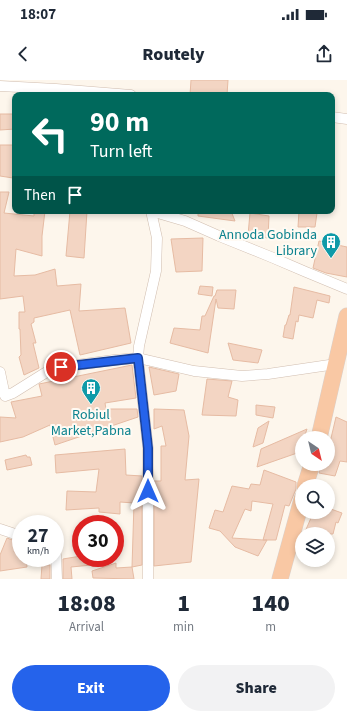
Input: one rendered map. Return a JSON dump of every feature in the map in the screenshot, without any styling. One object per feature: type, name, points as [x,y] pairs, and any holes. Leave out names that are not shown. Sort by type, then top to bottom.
[{"type":"highway","points":[[321,431],[340,363],[347,316]]},
{"type":"highway","points":[[280,579],[296,519]]},
{"type":"street","points":[[0,86],[56,88],[99,92]]},
{"type":"street","points":[[335,117],[347,119]]},
{"type":"street","points":[[148,579],[148,448],[138,358],[139,346],[156,270],[157,238],[152,214]]},
{"type":"street","points":[[161,214],[185,221],[347,289]]},
{"type":"street","points":[[0,372],[2,397],[13,393],[45,373],[61,367],[138,358],[194,371],[242,376],[268,374],[340,363]]},
{"type":"street","points":[[0,529],[12,533]]},
{"type":"street","points":[[56,567],[57,579]]},
{"type":"building","points":[[191,80],[228,80],[227,92],[190,92]]},
{"type":"building","points":[[0,114],[12,114],[12,129],[0,130]]},
{"type":"building","points":[[0,145],[12,145],[12,178],[0,176]]},
{"type":"building","points":[[0,192],[9,192],[4,213],[34,216],[34,214],[45,214],[42,236],[42,256],[16,249],[14,276],[35,275],[55,269],[57,286],[81,284],[79,311],[125,308],[131,343],[80,355],[70,310],[34,318],[34,322],[31,324],[36,343],[33,343],[39,368],[24,375],[19,357],[21,355],[19,312],[25,312],[23,296],[0,299]]},
{"type":"building","points":[[70,214],[87,214],[84,258],[66,256]]},
{"type":"building","points":[[198,214],[232,214],[235,221],[198,216]]},
{"type":"building","points":[[250,214],[269,216],[268,238],[248,235]]},
{"type":"building","points":[[299,214],[317,214],[315,227],[298,227]]},
{"type":"building","points":[[203,238],[202,271],[176,272],[171,239]]},
{"type":"building","name":"Annoda Gobinda Library","points":[[319,241],[347,247],[347,277],[326,273],[313,268]]},
{"type":"building","points":[[200,286],[213,287],[212,296],[198,294]]},
{"type":"building","points":[[294,287],[330,296],[329,303],[317,300],[313,318],[299,315],[298,322],[296,321],[293,339],[283,337],[285,325],[290,315]]},
{"type":"building","points":[[217,290],[236,290],[234,309],[218,308],[216,299],[208,353],[170,343],[174,328],[200,330],[202,316],[205,316]]},
{"type":"building","points":[[228,343],[262,350],[258,363],[233,360]]},
{"type":"building","name":"Robiul Market,Pabna","points":[[132,365],[136,398],[105,403],[106,409],[137,409],[138,417],[55,445],[50,425],[23,437],[0,442],[0,417],[16,418],[11,402],[42,396],[39,384]]},
{"type":"building","points":[[149,367],[179,374],[176,391],[154,395]]},
{"type":"building","points":[[207,379],[232,381],[228,397],[238,400],[236,416],[202,415]]},
{"type":"building","points":[[256,405],[275,407],[273,418],[256,415]]},
{"type":"building","points":[[154,409],[184,410],[189,436],[185,480],[199,479],[191,562],[154,566],[154,481],[161,481],[161,446],[166,446],[162,426],[154,429]]},
{"type":"building","points":[[336,417],[347,422],[347,462],[340,461],[335,476],[319,473],[319,471],[335,471],[335,431],[333,431]]},
{"type":"building","points":[[269,421],[263,443],[253,447],[258,428]]},
{"type":"building","points":[[295,434],[295,454],[257,467],[261,449]]},
{"type":"building","points":[[125,449],[126,475],[142,476],[142,565],[132,567],[134,503],[120,502],[120,514],[99,512],[99,508],[66,510],[67,491],[96,492],[99,469],[56,473],[55,455]]},
{"type":"building","points":[[26,455],[27,457],[30,457],[32,465],[7,470],[5,460]]},
{"type":"building","points":[[264,470],[295,482],[295,491],[289,506],[285,505],[276,540],[267,540],[258,556],[235,547],[220,531],[209,528],[215,510],[223,512],[232,486],[249,489],[251,484],[260,485]],"holes":[[[252,501],[273,504],[263,540],[232,538],[245,509],[251,511]]]},
{"type":"building","points":[[335,510],[342,513],[335,527],[307,527],[311,519],[335,519]]},
{"type":"building","points":[[7,538],[12,540],[12,567],[27,567],[0,571],[0,555]]},
{"type":"building","points":[[72,558],[72,579],[63,579],[64,559]]},
{"type":"building","points":[[42,567],[50,567],[50,579],[41,579]]},
{"type":"building","points":[[104,567],[132,567],[134,579],[93,578],[92,571]]},
{"type":"place","name":"Annoda Gobinda Library","points":[[331,259]]},
{"type":"place","name":"Robiul Market,Pabna","points":[[91,405]]},
{"type":"route","points":[[61,367],[138,358],[148,448],[148,491]]}]
